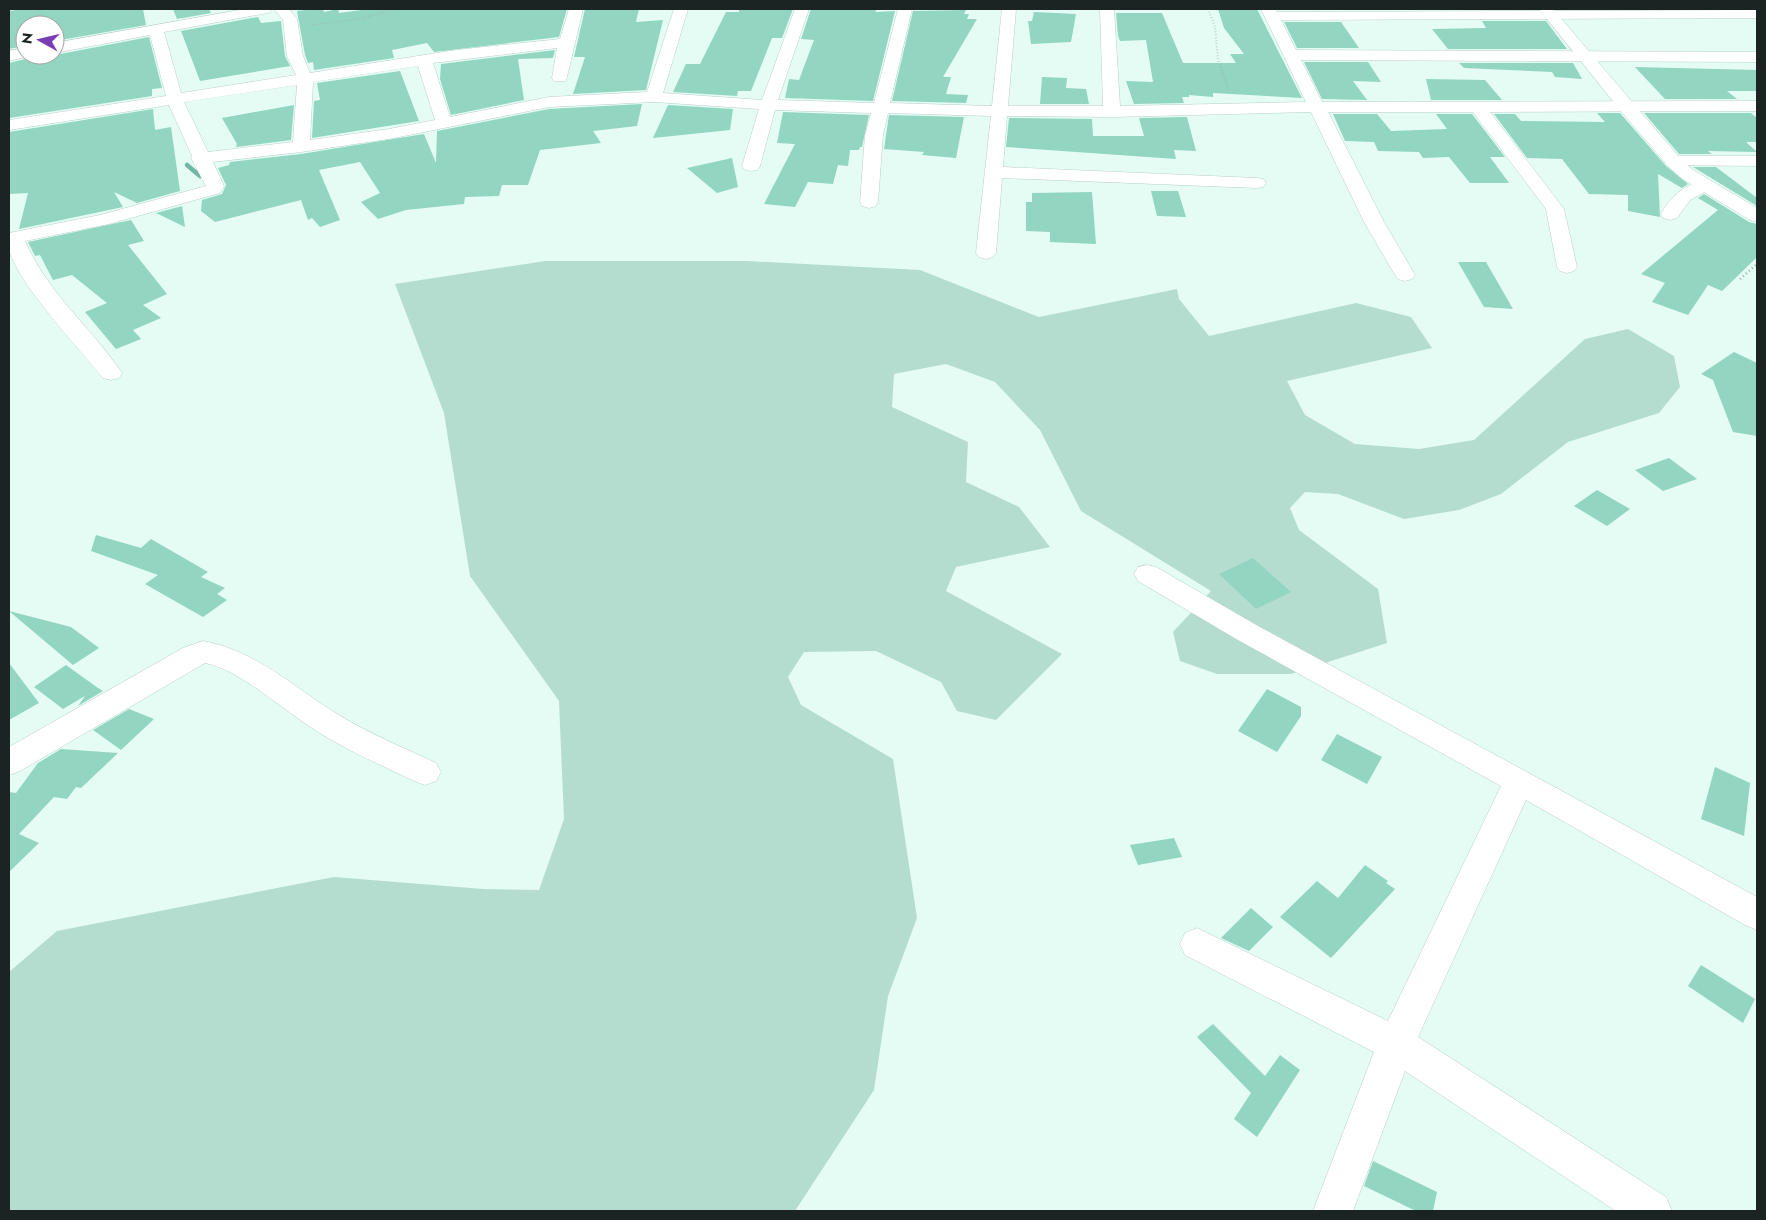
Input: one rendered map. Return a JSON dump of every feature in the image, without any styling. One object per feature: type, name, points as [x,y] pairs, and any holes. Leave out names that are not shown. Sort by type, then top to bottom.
[{"type":"street","points":[[65,46],[267,9]]},
{"type":"street","points":[[281,9],[284,10],[290,19],[295,56],[305,79],[301,146]]},
{"type":"street","points":[[560,78],[566,43],[576,9]]},
{"type":"street","points":[[654,98],[681,9]]},
{"type":"street","points":[[751,166],[768,105],[802,9]]},
{"type":"street","points":[[869,202],[874,135],[905,9]]},
{"type":"street","points":[[986,253],[1009,9]]},
{"type":"street","points":[[1107,9],[1112,112]]},
{"type":"street","points":[[1405,275],[1374,222],[1270,12],[1757,14]]},
{"type":"street","points":[[1549,12],[1626,107],[1673,161],[1687,174],[1757,216]]},
{"type":"street","points":[[111,372],[40,288],[11,238],[102,220],[209,192],[215,186],[200,158],[175,100],[156,30]]},
{"type":"street","points":[[9,125],[424,60],[566,43]]},
{"type":"street","points":[[1291,55],[1586,58],[1757,57]]},
{"type":"street","points":[[424,60],[444,123]]},
{"type":"street","points":[[200,158],[389,134],[549,102],[610,98],[654,98],[768,105],[999,112],[1112,112],[1316,107],[1757,106]]},
{"type":"street","points":[[1478,107],[1555,209],[1567,267]]},
{"type":"street","points":[[1673,161],[1757,161]]},
{"type":"street","points":[[993,172],[1257,182]]},
{"type":"street","points":[[1670,214],[1677,201],[1691,190],[1704,185]]},
{"type":"street","points":[[1147,574],[1248,633],[1757,914]]},
{"type":"street","points":[[9,762],[114,700],[203,652],[215,654],[251,671],[350,736],[425,772]]},
{"type":"street","points":[[1333,1211],[1396,1044],[1519,781]]},
{"type":"street","points":[[1197,944],[1396,1044],[1652,1211]]},
{"type":"path","points":[[292,28],[359,19],[397,9]]},
{"type":"path","points":[[1208,9],[1215,27],[1218,60],[1235,110]]},
{"type":"path","points":[[1740,279],[1757,264]]},
{"type":"green space","points":[[545,261],[747,261],[920,270],[1039,317],[1177,289],[1179,299],[1209,336],[1356,303],[1411,317],[1432,348],[1287,381],[1305,415],[1355,444],[1419,449],[1474,440],[1585,339],[1628,329],[1674,356],[1680,387],[1659,413],[1568,442],[1501,494],[1459,510],[1404,519],[1338,494],[1305,492],[1290,508],[1299,530],[1378,589],[1387,643],[1291,674],[1217,674],[1180,661],[1173,632],[1211,591],[1081,511],[1040,430],[995,382],[946,364],[894,374],[892,407],[968,442],[966,482],[1019,507],[1050,547],[956,567],[946,591],[1062,654],[996,720],[957,711],[941,682],[876,651],[804,652],[788,677],[801,705],[893,759],[917,918],[888,996],[874,1090],[795,1211],[9,1211],[9,972],[57,931],[334,877],[483,889],[539,890],[564,819],[559,701],[470,576],[444,413],[395,284]]},
{"type":"building","points":[[23,9],[143,9],[146,25],[65,39],[65,15],[15,15],[15,48],[9,49],[9,11]]},
{"type":"building","points":[[173,9],[209,9],[211,13],[177,19]]},
{"type":"building","points":[[323,9],[324,12],[338,9],[339,13],[369,9],[567,9],[559,37],[434,52],[427,43],[392,50],[394,58],[314,70],[313,62],[308,63],[305,55],[297,11]]},
{"type":"building","points":[[585,9],[639,9],[636,22],[663,20],[646,90],[573,94],[585,57],[574,57]]},
{"type":"building","points":[[739,9],[793,9],[782,38],[772,38],[751,91],[738,91],[737,96],[673,92],[686,64],[700,64],[726,12],[739,12]]},
{"type":"building","points":[[811,9],[877,9],[875,12],[895,11],[873,101],[785,98],[789,79],[799,80],[814,40],[801,39]]},
{"type":"building","points":[[1218,9],[1257,9],[1302,98],[1213,93],[1213,97],[1189,95],[1189,97],[1182,97],[1184,103],[1134,104],[1126,81],[1153,82],[1146,40],[1120,41],[1116,13],[1162,13],[1183,63],[1236,63],[1230,54],[1244,54],[1224,28]]},
{"type":"building","points":[[966,10],[964,14],[969,14],[967,19],[977,19],[943,77],[951,77],[946,94],[968,95],[966,103],[892,101],[913,11]]},
{"type":"building","points":[[1034,12],[1076,14],[1071,42],[1031,44],[1028,21],[1032,21]]},
{"type":"building","points":[[258,17],[261,23],[281,21],[285,56],[290,66],[200,81],[181,31]]},
{"type":"building","points":[[1482,21],[1546,21],[1567,49],[1448,49],[1432,29],[1486,28]]},
{"type":"building","points":[[1284,22],[1341,22],[1359,48],[1297,48]]},
{"type":"building","points":[[149,37],[162,88],[152,89],[152,96],[9,118],[9,63],[15,62],[15,65],[65,65],[65,53]]},
{"type":"building","points":[[555,50],[553,58],[518,59],[524,100],[451,115],[440,79],[441,64]]},
{"type":"building","points":[[1304,62],[1368,62],[1381,82],[1353,81],[1367,100],[1322,99]]},
{"type":"building","points":[[1459,63],[1573,63],[1582,79],[1555,77],[1552,72],[1464,68]]},
{"type":"building","points":[[1635,67],[1757,70],[1757,91],[1727,91],[1737,99],[1665,99]]},
{"type":"building","points":[[400,71],[419,121],[312,138],[314,101],[320,100],[317,83]]},
{"type":"building","points":[[1042,77],[1067,78],[1066,88],[1086,89],[1089,104],[1040,104]]},
{"type":"building","points":[[1426,79],[1485,80],[1502,100],[1431,100]]},
{"type":"building","points":[[642,104],[637,126],[593,131],[601,143],[540,150],[528,185],[502,185],[499,196],[465,197],[464,204],[406,210],[378,219],[361,202],[380,193],[360,162],[319,170],[340,220],[320,227],[312,218],[308,220],[301,200],[215,222],[201,211],[202,200],[222,194],[226,185],[218,168],[229,165],[230,162],[301,154],[424,134],[436,163],[437,131],[549,109]]},
{"type":"building","points":[[294,105],[291,140],[236,147],[237,144],[222,118]]},
{"type":"building","points":[[668,105],[733,109],[730,130],[653,138]]},
{"type":"building","points":[[153,109],[155,130],[171,127],[180,191],[137,203],[114,192],[123,207],[19,229],[28,193],[9,194],[9,132]]},
{"type":"building","points":[[783,112],[869,115],[862,147],[859,150],[850,150],[848,166],[838,165],[833,184],[808,182],[795,207],[764,204],[795,144],[777,143]]},
{"type":"building","points":[[1597,113],[1620,113],[1666,166],[1688,184],[1682,188],[1658,174],[1660,217],[1628,211],[1628,195],[1589,194],[1562,159],[1527,158],[1494,114],[1515,114],[1521,121],[1605,122]]},
{"type":"building","points":[[1644,113],[1751,113],[1757,118],[1757,142],[1746,142],[1757,152],[1708,151],[1712,154],[1679,154]]},
{"type":"building","points":[[1333,114],[1377,114],[1391,131],[1447,129],[1436,114],[1472,114],[1505,157],[1490,157],[1509,183],[1470,183],[1449,157],[1423,158],[1419,152],[1378,151],[1374,142],[1345,141]]},
{"type":"building","points":[[889,115],[964,117],[956,158],[922,155],[924,152],[884,149]]},
{"type":"building","points":[[1187,117],[1196,151],[1174,150],[1176,159],[1006,147],[1009,118],[1092,119],[1093,136],[1144,136],[1139,118]]},
{"type":"building","points":[[732,158],[738,187],[717,193],[687,168]]},
{"type":"building","points":[[1693,167],[1716,167],[1757,198],[1757,206]]},
{"type":"building","points":[[1151,191],[1178,191],[1186,217],[1157,216]]},
{"type":"building","points":[[1092,192],[1096,244],[1050,242],[1050,232],[1026,231],[1026,202],[1032,202],[1032,193]]},
{"type":"building","points":[[1704,194],[1749,222],[1757,224],[1757,257],[1722,291],[1708,285],[1688,315],[1652,302],[1665,283],[1641,274],[1718,210],[1698,198]]},
{"type":"building","points":[[182,206],[185,227],[156,213]]},
{"type":"building","points":[[131,220],[144,241],[128,245],[167,294],[143,305],[161,318],[133,330],[141,339],[116,349],[85,312],[107,303],[72,275],[53,280],[40,255],[35,256],[28,242]]},
{"type":"building","points":[[1458,262],[1486,262],[1513,309],[1484,307]]},
{"type":"building","points":[[1734,352],[1757,363],[1757,436],[1733,432],[1713,380],[1701,374]]},
{"type":"building","points":[[1669,458],[1697,479],[1663,491],[1635,470]]},
{"type":"building","points":[[1597,490],[1630,509],[1607,526],[1574,506]]},
{"type":"building","points":[[96,535],[141,548],[151,539],[208,572],[201,577],[225,588],[217,594],[227,600],[203,617],[145,584],[158,575],[91,551]]},
{"type":"building","points":[[1253,558],[1291,592],[1256,609],[1219,574]]},
{"type":"building","points":[[9,611],[71,627],[99,648],[73,665]]},
{"type":"building","points":[[9,663],[39,703],[9,720]]},
{"type":"building","points":[[66,665],[103,691],[78,706],[85,696],[63,709],[34,687]]},
{"type":"building","points":[[1267,689],[1301,707],[1301,716],[1277,752],[1238,731]]},
{"type":"building","points":[[129,709],[154,719],[121,750],[93,730]]},
{"type":"building","points":[[1337,734],[1382,757],[1367,784],[1321,760]]},
{"type":"building","points":[[61,749],[118,753],[81,788],[76,787],[67,799],[54,797],[19,834],[39,843],[9,872],[9,792],[16,793],[38,763]]},
{"type":"building","points":[[1715,767],[1750,783],[1744,836],[1701,819]]},
{"type":"building","points":[[1174,838],[1182,857],[1138,865],[1130,845]]},
{"type":"building","points":[[1365,865],[1388,881],[1386,883],[1395,889],[1331,958],[1280,917],[1317,881],[1338,898]]},
{"type":"building","points":[[1251,908],[1273,927],[1249,951],[1221,938]]},
{"type":"building","points":[[1701,965],[1755,999],[1743,1023],[1688,986]]},
{"type":"building","points":[[1213,1024],[1265,1076],[1280,1055],[1300,1070],[1257,1137],[1234,1119],[1251,1093],[1197,1037]]},
{"type":"building","points":[[1373,1161],[1437,1192],[1433,1211],[1416,1211],[1364,1186]]},
{"type":"waterway","points":[[187,165],[200,176]]}]
